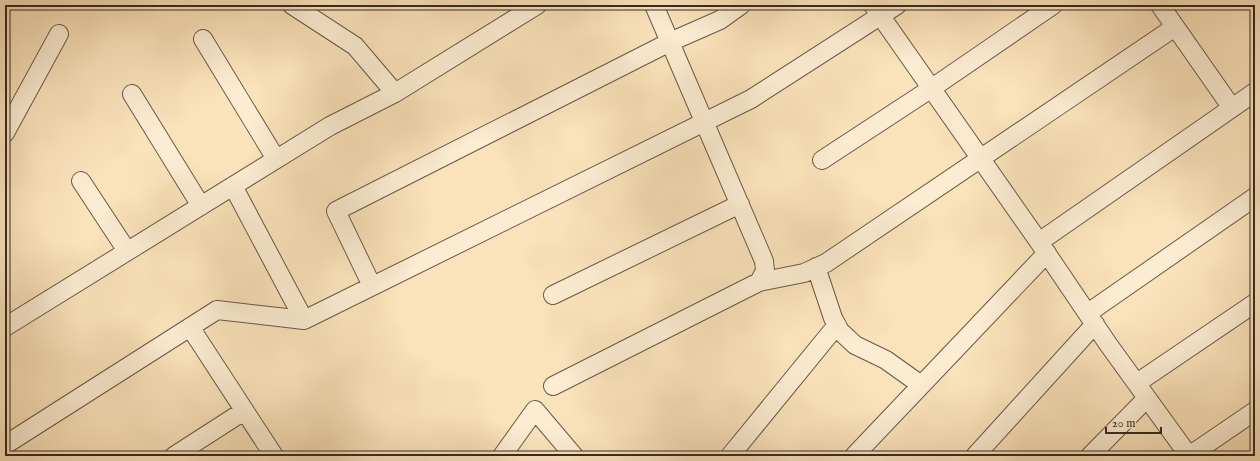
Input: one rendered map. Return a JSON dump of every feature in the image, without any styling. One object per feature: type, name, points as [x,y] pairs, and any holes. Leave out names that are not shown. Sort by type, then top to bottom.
[{"type":"street","points":[[292,5],[355,46],[395,93]]},
{"type":"street","points":[[5,327],[330,126],[395,93],[537,5]]},
{"type":"street","points":[[654,5],[764,261],[764,271],[759,282]]},
{"type":"street","points":[[372,286],[336,211],[670,42],[720,20],[741,5]]},
{"type":"street","points":[[5,445],[217,310],[304,320],[750,99],[877,10],[897,5]]},
{"type":"street","points":[[822,160],[932,88],[1054,5]]},
{"type":"street","points":[[1160,5],[1232,108]]},
{"type":"street","points":[[877,10],[1091,319],[1189,456],[1255,411]]},
{"type":"street","points":[[553,386],[759,282],[804,272],[826,262],[1176,27]]},
{"type":"street","points":[[5,133],[60,34]]},
{"type":"street","points":[[203,39],[276,160]]},
{"type":"street","points":[[854,456],[921,385],[1043,248],[1255,92]]},
{"type":"street","points":[[132,94],[201,206]]},
{"type":"street","points":[[81,181],[127,252]]},
{"type":"street","points":[[233,186],[304,320]]},
{"type":"street","points":[[975,456],[1091,319],[1255,197]]},
{"type":"street","points":[[553,295],[740,204]]},
{"type":"street","points":[[816,267],[833,318],[837,325],[855,344],[886,360],[921,385]]},
{"type":"street","points":[[1090,456],[1142,390],[1255,303]]},
{"type":"street","points":[[730,456],[837,325]]},
{"type":"street","points":[[190,327],[274,456]]},
{"type":"street","points":[[174,456],[244,410]]},
{"type":"street","points":[[502,456],[535,410],[574,456]]}]
